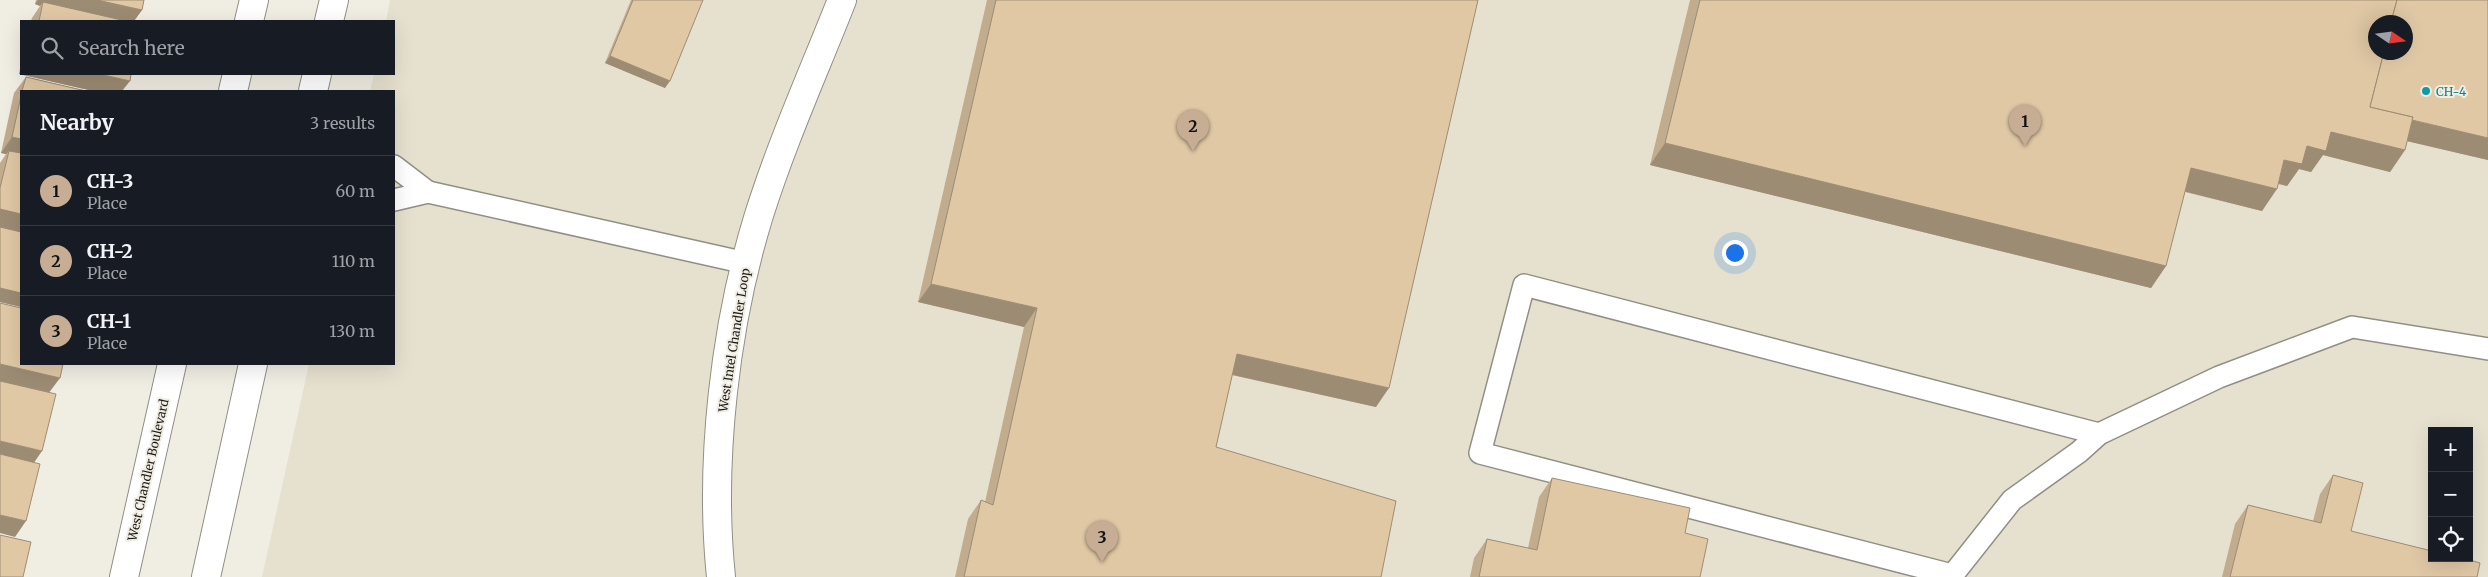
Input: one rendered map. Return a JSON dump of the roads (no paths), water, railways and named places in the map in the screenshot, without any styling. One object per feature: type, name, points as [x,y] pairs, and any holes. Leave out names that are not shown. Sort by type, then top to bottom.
[{"type":"street","points":[[249,20],[254,0]]},
{"type":"street","points":[[329,20],[334,0]]},
{"type":"street","name":"West Intel Chandler Loop","points":[[721,577],[718,494],[720,431],[724,386],[746,263],[760,214],[783,148],[842,0]]},
{"type":"street","points":[[234,90],[237,75]]},
{"type":"street","name":"West Chandler Boulevard","points":[[124,577],[172,365]]},
{"type":"street","points":[[206,577],[253,365]]},
{"type":"lane","points":[[395,167],[428,192],[746,263]]},
{"type":"lane","points":[[395,200],[428,192]]},
{"type":"lane","points":[[2099,434],[1524,285],[1480,453],[1952,576],[2012,500],[2078,452],[2099,434],[2219,377],[2352,327],[2488,349]]},
{"type":"place","name":"CH-4","points":[[2426,91]]},
{"type":"place","name":"CH-3","points":[[2025,146]]},
{"type":"place","name":"CH-2","points":[[1193,151]]},
{"type":"place","name":"CH-1","points":[[1102,562]]}]
